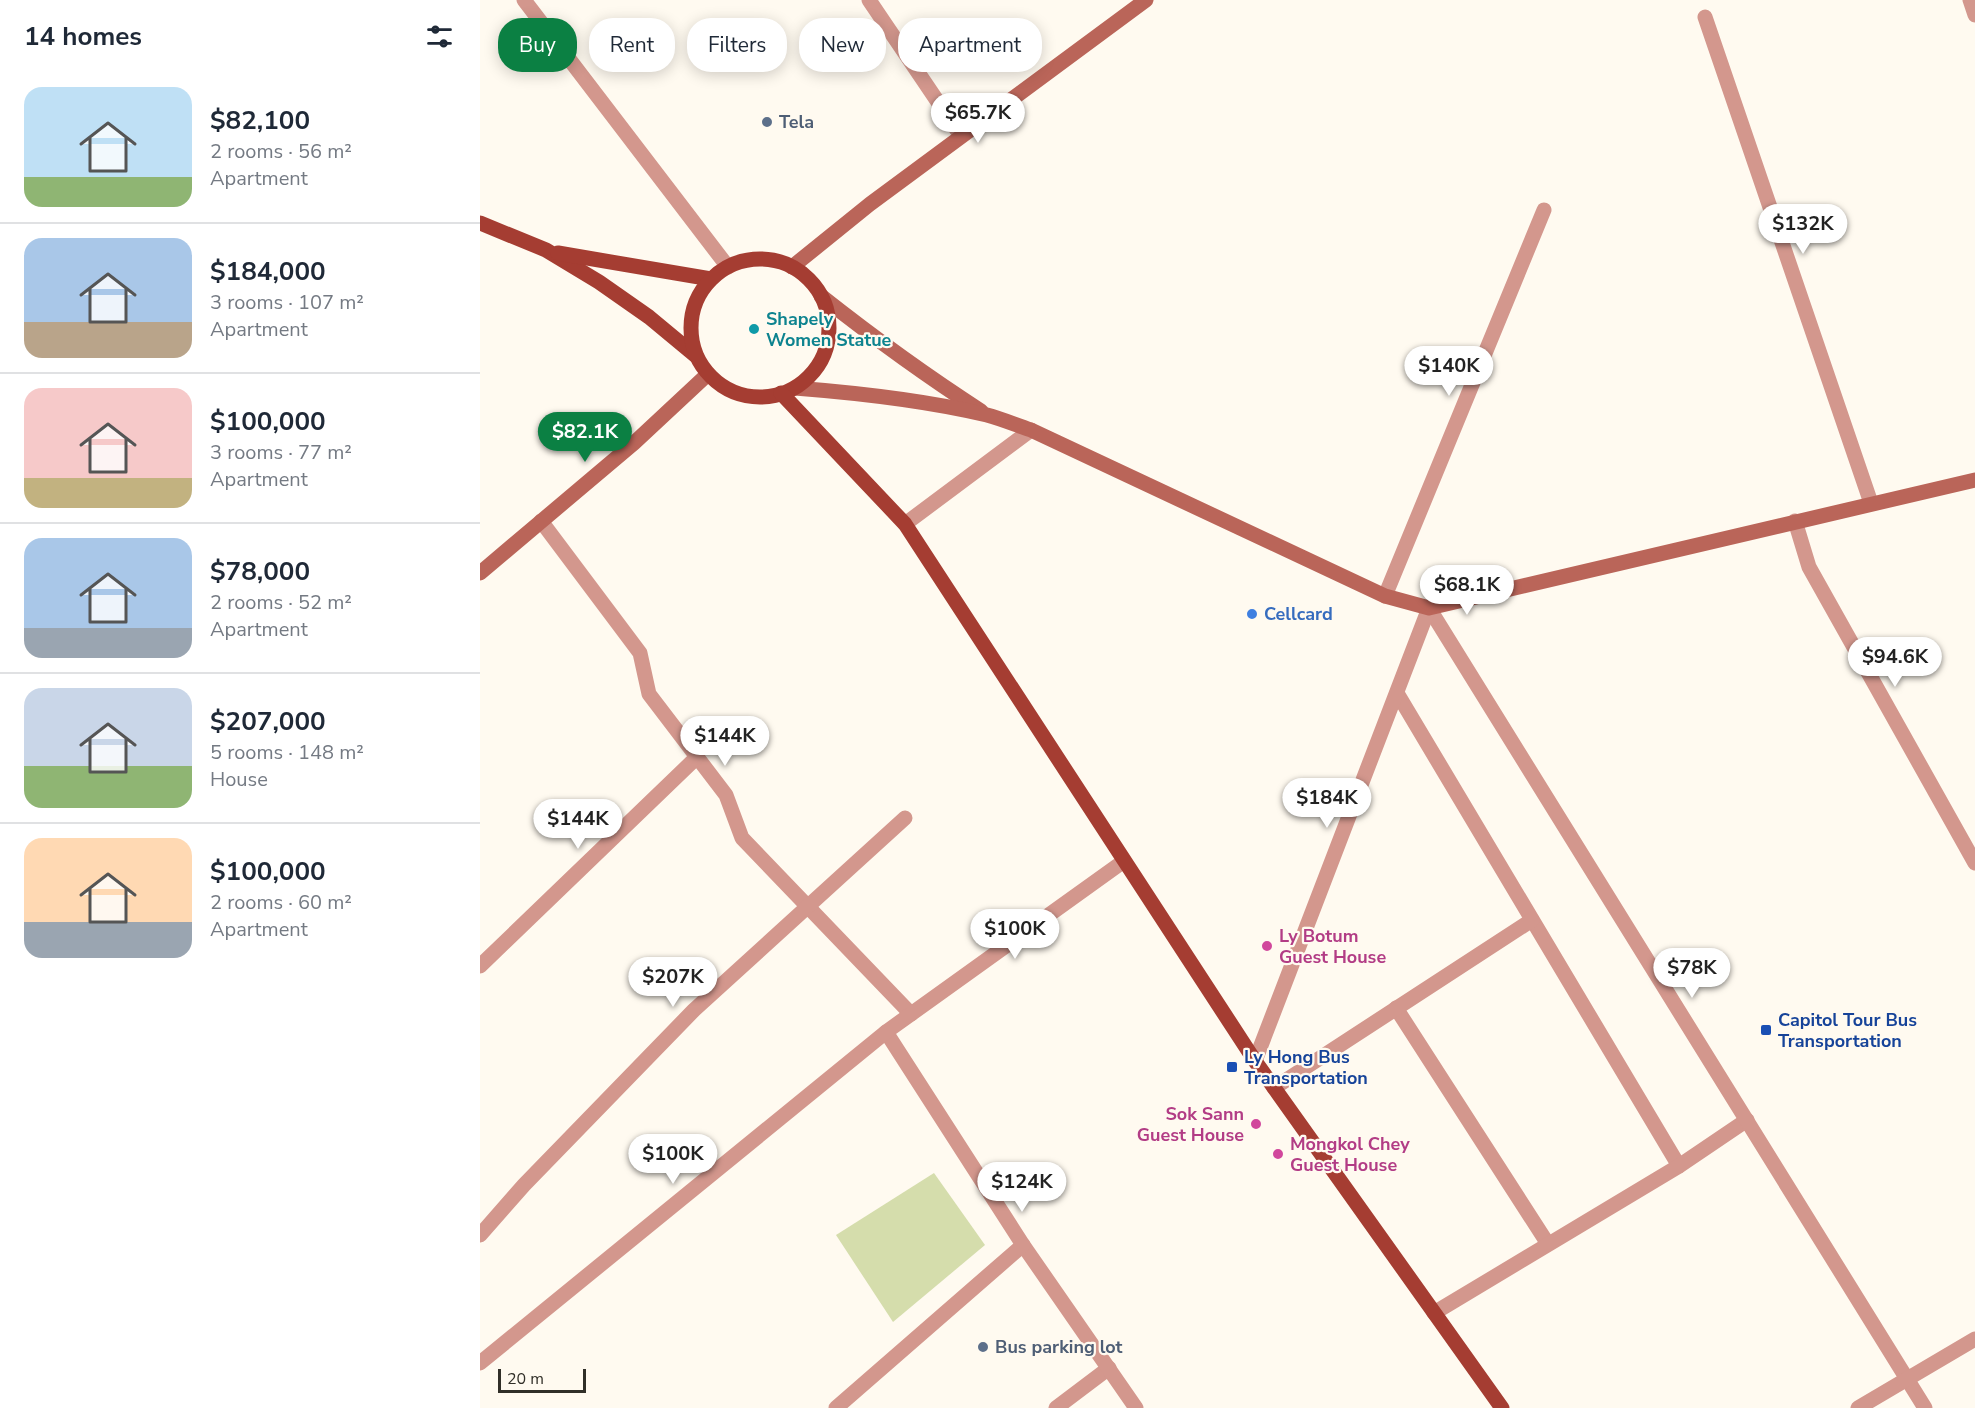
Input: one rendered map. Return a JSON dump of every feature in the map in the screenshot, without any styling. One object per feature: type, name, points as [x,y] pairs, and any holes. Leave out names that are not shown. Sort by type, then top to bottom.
[{"type":"main road","points":[[792,267],[862,210],[1146,0]]},
{"type":"main road","points":[[480,223],[546,250],[607,288],[649,317],[696,356],[708,374],[722,387],[740,394],[759,398],[788,390],[812,374],[823,357],[829,336],[828,315],[821,296],[809,279],[792,267],[772,260],[749,260],[729,267],[711,279],[699,296],[692,315],[691,336],[696,356]]},
{"type":"main road","points":[[546,250],[711,279]]},
{"type":"main road","points":[[821,296],[921,372],[989,416]]},
{"type":"main road","points":[[480,573],[634,443],[708,374]]},
{"type":"main road","points":[[788,390],[881,397],[989,416],[1030,430],[1385,596],[1429,608],[1975,480]]},
{"type":"main road","points":[[788,390],[905,524],[1255,1061],[1502,1408]]},
{"type":"street","points":[[524,0],[729,267]]},
{"type":"street","points":[[869,0],[961,136]]},
{"type":"street","points":[[1970,0],[1975,15]]},
{"type":"street","points":[[1705,17],[1871,503]]},
{"type":"street","points":[[1385,596],[1544,210]]},
{"type":"street","points":[[905,524],[1030,430]]},
{"type":"street","points":[[541,521],[640,653],[649,694],[726,795],[742,838],[911,1014]]},
{"type":"street","points":[[1795,521],[1809,567],[1975,863]]},
{"type":"street","points":[[1255,1061],[1429,608]]},
{"type":"street","points":[[1429,608],[1925,1408]]},
{"type":"street","points":[[1397,693],[1678,1166]]},
{"type":"street","points":[[480,966],[697,757]]},
{"type":"street","points":[[480,1235],[524,1185],[694,1010],[905,818]]},
{"type":"street","points":[[480,1363],[886,1032],[1124,861]]},
{"type":"street","points":[[1274,1088],[1532,920]]},
{"type":"street","points":[[1396,1008],[1548,1244]]},
{"type":"street","points":[[886,1032],[1023,1245],[1136,1408]]},
{"type":"street","points":[[1434,1312],[1678,1166],[1747,1120]]},
{"type":"street","points":[[838,1408],[1023,1245]]},
{"type":"street","points":[[1858,1408],[1975,1339]]},
{"type":"street","points":[[1056,1408],[1109,1368]]},
{"type":"green space","points":[[934,1173],[985,1245],[893,1322],[836,1235]]},
{"type":"place","name":"Tela","points":[[767,122]]},
{"type":"place","name":"Shapely Women Statue","points":[[754,329]]},
{"type":"place","name":"Cellcard","points":[[1252,614]]},
{"type":"place","name":"Ly Botum Guest House","points":[[1267,946]]},
{"type":"place","name":"Capitol Tour Bus Transportation","points":[[1766,1030]]},
{"type":"place","name":"Ly Hong Bus Transportation","points":[[1232,1067]]},
{"type":"place","name":"Sok Sann Guest House","points":[[1256,1124]]},
{"type":"place","name":"Mongkol Chey Guest House","points":[[1278,1154]]},
{"type":"place","name":"Bus parking lot","points":[[983,1347]]}]
